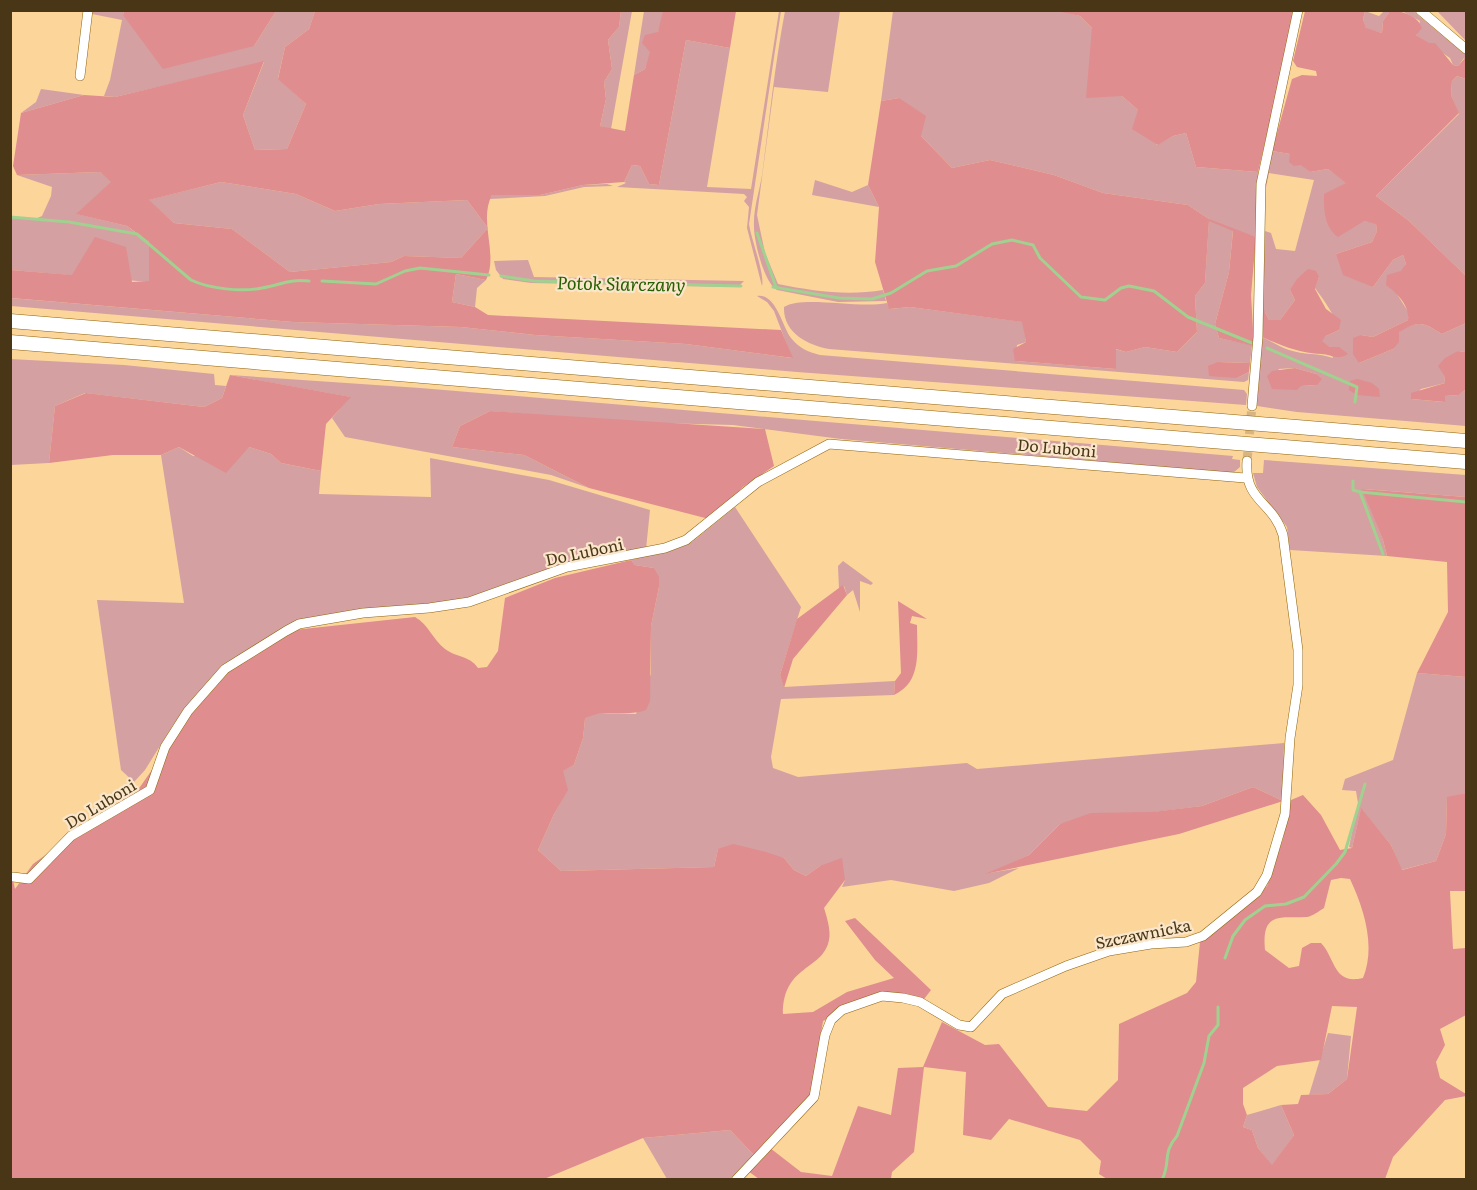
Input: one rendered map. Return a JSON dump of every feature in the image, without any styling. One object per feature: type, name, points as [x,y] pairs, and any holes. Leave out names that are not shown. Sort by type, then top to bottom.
[{"type":"highway","points":[[10,321],[1467,441]]},
{"type":"highway","points":[[10,342],[1467,462]]},
{"type":"street","points":[[80,76],[88,10]]},
{"type":"street","points":[[1252,406],[1258,337],[1261,184],[1298,10]]},
{"type":"street","points":[[1420,10],[1467,49]]},
{"type":"street","name":"Do Luboni","points":[[13,877],[29,879],[71,836],[150,790],[165,747],[188,711],[218,676],[234,663],[299,624],[363,613],[469,602],[567,567],[665,548],[686,540],[758,482],[830,444],[1245,478]]},
{"type":"street","points":[[1245,478],[1246,461]]},
{"type":"street","name":"Szczawnicka","points":[[736,1179],[814,1097],[825,1035],[831,1020],[842,1010],[882,996],[903,998],[920,1002],[959,1025],[971,1027],[1002,994],[1066,966],[1109,951],[1151,944],[1186,942],[1203,936],[1257,892],[1267,875],[1286,814],[1298,664],[1280,525],[1275,516],[1256,498],[1245,478]]},
{"type":"shaded area","points":[[124,10],[276,11],[254,46],[163,69],[123,15]]},
{"type":"shaded area","points":[[1057,10],[1080,16],[1092,28],[1092,46],[1122,96],[1138,110],[1157,145],[1173,136],[1186,133],[1196,167],[1258,172],[1256,237],[1233,230],[1229,272],[1215,324],[1219,338],[1252,345],[1250,363],[1218,362],[1237,378],[1249,372],[1248,380],[1244,382],[829,349],[805,341],[792,331],[788,324],[784,307],[793,304],[804,302],[887,303],[890,309],[910,307],[1023,322],[1026,342],[1017,345],[1015,361],[1116,369],[1115,349],[1126,352],[1145,347],[1177,352],[1197,332],[1195,296],[1205,283],[1209,219],[1188,205],[1103,193],[1054,175],[990,160],[952,168],[921,136],[899,98],[881,101],[893,11]]},
{"type":"shaded area","points":[[92,11],[124,11],[123,15],[254,46],[276,11],[315,11],[309,29],[285,47],[278,78],[306,104],[287,149],[255,150],[243,115],[264,62],[115,97],[104,96],[110,80],[122,20],[92,14]]},
{"type":"shaded area","points":[[315,11],[621,11],[619,27],[608,40],[612,69],[604,82],[606,99],[600,126],[625,131],[634,75],[645,69],[650,52],[642,43],[645,35],[658,32],[663,11],[736,11],[730,48],[686,40],[659,185],[649,184],[640,166],[632,165],[624,182],[583,185],[540,195],[492,195],[488,205],[487,227],[467,200],[379,204],[335,211],[296,194],[221,182],[149,200],[174,223],[232,229],[290,272],[391,262],[404,256],[461,258],[488,228],[490,260],[486,280],[456,274],[452,302],[475,307],[488,315],[781,330],[793,358],[686,344],[535,335],[461,327],[293,322],[11,298],[11,270],[72,275],[95,237],[126,247],[132,282],[149,281],[149,242],[127,226],[76,214],[111,182],[100,172],[17,175],[13,166],[21,113],[84,95],[115,97],[264,61],[243,115],[255,150],[287,149],[306,104],[278,79],[285,47],[309,29]]},
{"type":"shaded area","points":[[621,11],[632,11],[611,129],[600,126],[606,99],[604,82],[612,69],[608,40],[619,27]]},
{"type":"shaded area","points":[[644,11],[663,11],[663,18],[645,69],[634,75]]},
{"type":"shaded area","points":[[779,11],[781,11],[749,224],[762,273],[762,286],[747,228],[749,207],[744,201],[747,197],[744,194],[617,187],[626,183],[624,182],[632,165],[640,166],[649,184],[659,185],[686,40],[730,48],[707,187],[751,189]]},
{"type":"shaded area","points":[[785,11],[840,11],[828,92],[774,87],[757,215],[765,253],[778,284],[830,292],[856,293],[883,290],[886,301],[838,302],[777,290],[768,279],[761,261],[754,233],[754,219]]},
{"type":"shaded area","points":[[1057,11],[1293,11],[1258,172],[1196,167],[1186,133],[1173,136],[1158,145],[1132,129],[1138,110],[1122,96],[1086,98],[1092,28],[1080,16]]},
{"type":"shaded area","points":[[1305,11],[1365,11],[1363,19],[1366,28],[1382,33],[1383,21],[1390,11],[1405,13],[1417,20],[1422,28],[1416,35],[1429,43],[1435,43],[1453,65],[1458,66],[1465,58],[1466,60],[1466,79],[1457,76],[1452,81],[1451,95],[1459,113],[1376,196],[1409,221],[1466,276],[1466,323],[1442,334],[1425,325],[1417,324],[1399,332],[1399,342],[1393,349],[1359,363],[1353,354],[1353,338],[1361,335],[1373,337],[1408,320],[1405,305],[1386,285],[1387,275],[1401,271],[1406,264],[1403,255],[1393,260],[1373,287],[1343,275],[1336,254],[1372,242],[1377,231],[1376,224],[1364,221],[1338,237],[1327,223],[1324,194],[1346,183],[1328,169],[1310,172],[1301,165],[1294,166],[1289,162],[1290,154],[1272,151],[1292,79],[1302,75],[1317,76],[1316,71],[1297,67],[1293,61]]},
{"type":"shaded area","points":[[1365,11],[1379,16],[1384,11],[1390,11],[1383,21],[1382,33],[1366,29],[1363,19]]},
{"type":"shaded area","points":[[1402,11],[1413,11],[1466,55],[1466,60],[1464,58],[1458,66],[1453,65],[1450,58],[1416,35],[1420,21]]},
{"type":"shaded area","points":[[1437,11],[1466,11],[1466,41]]},
{"type":"shaded area","points":[[1457,76],[1466,79],[1466,276],[1409,221],[1376,196],[1459,114],[1451,95],[1452,81]]},
{"type":"shaded area","points":[[41,89],[84,95],[21,113],[36,102]]},
{"type":"shaded area","points":[[899,98],[926,116],[921,136],[952,168],[990,160],[1054,175],[1103,193],[1188,205],[1209,219],[1256,237],[1251,295],[1254,346],[1219,338],[1215,324],[1229,272],[1233,231],[1209,221],[1205,283],[1195,296],[1197,332],[1177,352],[1145,347],[1126,352],[1116,349],[1116,369],[1015,361],[1013,349],[1026,342],[1022,322],[910,307],[889,309],[875,262],[879,207],[868,185],[881,101]]},
{"type":"shaded area","points":[[1272,151],[1290,154],[1310,172],[1328,169],[1347,183],[1324,195],[1364,221],[1376,223],[1377,231],[1372,242],[1336,254],[1373,287],[1393,260],[1403,255],[1406,264],[1395,291],[1409,313],[1408,320],[1373,337],[1361,335],[1359,363],[1393,349],[1398,332],[1417,324],[1425,325],[1442,334],[1466,323],[1466,352],[1458,351],[1444,375],[1445,383],[1421,389],[1411,399],[1444,402],[1445,396],[1459,395],[1466,389],[1466,426],[1297,412],[1257,406],[1262,337],[1265,231],[1271,233],[1276,249],[1295,251],[1314,180],[1269,173],[1265,192],[1265,212],[1263,212],[1265,184]],"holes":[[[1319,277],[1315,288],[1326,303],[1339,330],[1321,341],[1330,347],[1333,358],[1289,350],[1262,337],[1265,312],[1269,320],[1280,320],[1295,300],[1290,290]],[[1295,368],[1316,374],[1317,385],[1301,386],[1278,369]]]},
{"type":"shaded area","points":[[100,172],[112,182],[77,214],[127,226],[149,243],[149,282],[11,270],[11,218],[35,219],[42,216],[51,196],[52,187],[17,175]]},
{"type":"shaded area","points":[[815,180],[852,192],[868,185],[879,207],[812,195]]},
{"type":"shaded area","points":[[221,182],[296,194],[335,211],[379,204],[467,200],[488,228],[461,258],[404,256],[391,262],[290,272],[232,229],[174,223],[148,200]]},
{"type":"shaded area","points":[[583,185],[613,186],[584,187],[545,196],[490,199],[492,195],[540,195]]},
{"type":"shaded area","points":[[528,260],[534,277],[744,281],[738,287],[531,283],[503,279],[496,270],[494,261]]},
{"type":"shaded area","points":[[1308,269],[1316,271],[1319,277],[1315,289],[1326,309],[1341,320],[1339,330],[1326,336],[1322,341],[1330,347],[1339,347],[1348,354],[1344,356],[1298,351],[1262,337],[1264,310],[1269,320],[1280,320],[1295,300],[1290,290],[1297,279]]},
{"type":"shaded area","points":[[456,274],[486,280],[477,288],[475,307],[452,302]]},
{"type":"shaded area","points":[[757,296],[764,296],[774,305],[788,333],[797,344],[820,355],[1244,390],[1247,394],[1246,405],[797,372],[11,306],[10,298],[293,322],[461,327],[535,335],[686,344],[792,358],[774,311],[767,302]]},
{"type":"shaded area","points":[[1458,351],[1466,352],[1466,389],[1459,395],[1445,396],[1445,402],[1411,399],[1411,393],[1445,383],[1444,375],[1438,366],[1445,358]]},
{"type":"shaded area","points":[[10,359],[124,365],[214,374],[215,385],[226,386],[222,398],[204,407],[85,393],[55,406],[49,463],[11,465]]},
{"type":"shaded area","points":[[1218,362],[1250,363],[1249,372],[1237,378],[1209,376],[1208,366]]},
{"type":"shaded area","points":[[1295,368],[1316,374],[1322,379],[1317,385],[1301,386],[1297,390],[1272,389],[1267,376],[1272,371]]},
{"type":"shaded area","points":[[230,375],[420,388],[1233,456],[1232,459],[1240,460],[1240,467],[1233,473],[841,439],[733,425],[622,422],[490,411],[460,426],[452,447],[524,455],[589,488],[551,475],[345,437],[332,418],[350,397]]},
{"type":"shaded area","points":[[230,375],[351,397],[326,424],[321,471],[281,463],[271,454],[249,447],[226,473],[179,447],[161,455],[113,455],[49,463],[55,406],[86,393],[204,407],[222,398]]},
{"type":"shaded area","points":[[1357,379],[1372,383],[1379,389],[1380,397],[1357,395],[1349,390],[1350,381]]},
{"type":"shaded area","points":[[490,411],[765,429],[774,466],[743,487],[709,519],[589,488],[524,455],[452,447],[460,426]]},
{"type":"shaded area","points":[[179,447],[193,456],[249,447],[271,454],[281,463],[321,471],[319,494],[431,497],[430,458],[549,480],[650,510],[646,549],[468,598],[421,607],[297,620],[222,665],[173,725],[145,770],[134,782],[121,770],[97,600],[184,603],[161,455]]},
{"type":"shaded area","points":[[1264,460],[1466,475],[1466,497],[1363,489],[1387,556],[1290,550],[1287,527],[1257,487],[1253,473],[1263,473]]},
{"type":"shaded area","points":[[1362,489],[1466,497],[1466,677],[1417,673],[1448,612],[1447,562],[1387,556],[1383,540]]},
{"type":"shaded area","points":[[735,507],[801,607],[780,675],[784,687],[895,681],[894,695],[781,699],[771,757],[773,768],[798,777],[967,763],[977,769],[1284,743],[1283,801],[1253,787],[1202,806],[1060,824],[1029,855],[989,873],[1019,868],[989,883],[954,891],[891,880],[842,887],[845,880],[820,866],[806,876],[794,870],[784,858],[718,849],[714,867],[561,871],[538,850],[567,790],[562,771],[574,765],[583,738],[585,719],[594,713],[636,714],[651,674],[651,626],[659,587],[654,568],[635,565],[631,560],[692,542]]},
{"type":"shaded area","points":[[631,560],[635,565],[654,568],[659,577],[651,626],[650,701],[646,710],[592,715],[585,719],[583,738],[574,765],[563,771],[568,790],[538,850],[561,871],[714,867],[718,849],[733,844],[784,858],[794,870],[806,876],[820,866],[842,858],[845,880],[824,908],[829,940],[819,958],[796,977],[789,986],[783,1014],[813,1012],[847,992],[894,978],[875,960],[845,921],[855,918],[931,990],[921,1003],[882,994],[823,1021],[811,1095],[754,1155],[730,1130],[643,1138],[544,1179],[11,1179],[10,867],[15,889],[33,864],[140,787],[205,694],[235,665],[294,630],[415,617],[445,649],[471,661],[478,668],[487,667],[498,651],[505,598],[555,578]]},
{"type":"shaded area","points":[[843,561],[873,583],[871,585],[860,581],[860,612],[853,590],[847,595],[844,586],[839,589],[838,566]]},
{"type":"shaded area","points":[[843,585],[847,595],[793,659],[784,688],[780,675],[797,619]]},
{"type":"shaded area","points":[[898,601],[927,619],[912,616],[910,623],[917,625],[917,656],[914,674],[903,689],[894,695],[895,681],[901,673]]},
{"type":"shaded area","points":[[1417,673],[1466,677],[1466,793],[1447,798],[1446,834],[1436,861],[1401,870],[1391,845],[1361,809],[1352,848],[1349,847],[1358,803],[1356,791],[1342,790],[1345,779],[1393,760]]},
{"type":"shaded area","points":[[1253,787],[1283,801],[1179,834],[985,874],[1029,855],[1060,824],[1091,813],[1152,812],[1202,806]]},
{"type":"shaded area","points":[[1466,793],[1466,891],[1450,891],[1453,949],[1466,948],[1466,1015],[1440,1029],[1445,1045],[1436,1062],[1440,1078],[1466,1096],[1445,1100],[1393,1157],[1385,1179],[1107,1179],[1099,1174],[1101,1161],[1080,1140],[1009,1119],[991,1140],[963,1135],[966,1072],[924,1067],[914,1152],[892,1172],[891,1179],[759,1179],[748,1171],[770,1148],[801,1172],[832,1176],[858,1106],[891,1115],[898,1068],[923,1067],[942,1022],[985,1045],[999,1044],[1048,1107],[1087,1111],[1118,1080],[1119,1024],[1187,993],[1196,982],[1200,942],[1267,886],[1283,839],[1291,800],[1303,795],[1321,815],[1340,850],[1352,848],[1361,808],[1391,845],[1402,870],[1436,861],[1446,834],[1447,797]],"holes":[[[1350,879],[1367,928],[1367,966],[1363,978],[1346,978],[1340,974],[1321,943],[1311,943],[1302,948],[1299,966],[1289,968],[1265,950],[1266,928],[1270,923],[1275,919],[1311,916],[1324,908],[1331,880]],[[1332,1006],[1357,1007],[1347,1079],[1328,1094],[1301,1095],[1298,1104],[1281,1105],[1294,1135],[1272,1165],[1258,1148],[1252,1130],[1243,1127],[1247,1115],[1243,1104],[1243,1088],[1277,1066],[1321,1060]]]},
{"type":"shaded area","points":[[1328,1033],[1351,1036],[1347,1079],[1328,1094],[1309,1095]]},
{"type":"shaded area","points":[[1281,1105],[1294,1135],[1272,1166],[1258,1148],[1252,1130],[1243,1127],[1247,1115]]},
{"type":"shaded area","points":[[730,1130],[754,1155],[730,1179],[667,1179],[643,1138]]},
{"type":"waterway","name":"Potok Siarczany","points":[[10,217],[69,222],[137,234],[191,280],[207,286],[245,290],[309,281]]},
{"type":"waterway","points":[[757,233],[776,287]]},
{"type":"waterway","name":"Potok Siarczany","points":[[773,287],[839,298],[872,299],[891,293],[927,271],[956,266],[992,244],[1012,240],[1033,245],[1040,258],[1081,297],[1105,300],[1121,288],[1129,286],[1154,291],[1188,317],[1252,343]]},
{"type":"waterway","name":"Potok Siarczany","points":[[322,281],[376,284],[405,271],[420,268],[489,275]]},
{"type":"waterway","name":"Potok Siarczany","points":[[501,276],[534,281],[741,286]]},
{"type":"waterway","points":[[1267,348],[1357,387],[1355,402]]},
{"type":"waterway","name":"Potok Siarczany","points":[[1353,481],[1353,490],[1360,492],[1466,502]]},
{"type":"waterway","points":[[1360,492],[1383,554]]},
{"type":"waterway","points":[[1225,958],[1233,936],[1245,920],[1265,906],[1286,904],[1304,897],[1336,864],[1345,852],[1365,784]]},
{"type":"waterway","points":[[1162,1180],[1168,1153],[1177,1136],[1204,1063],[1209,1036],[1218,1025],[1218,1007]]},
{"type":"tunnel","points":[[1247,461],[1252,406]]}]
